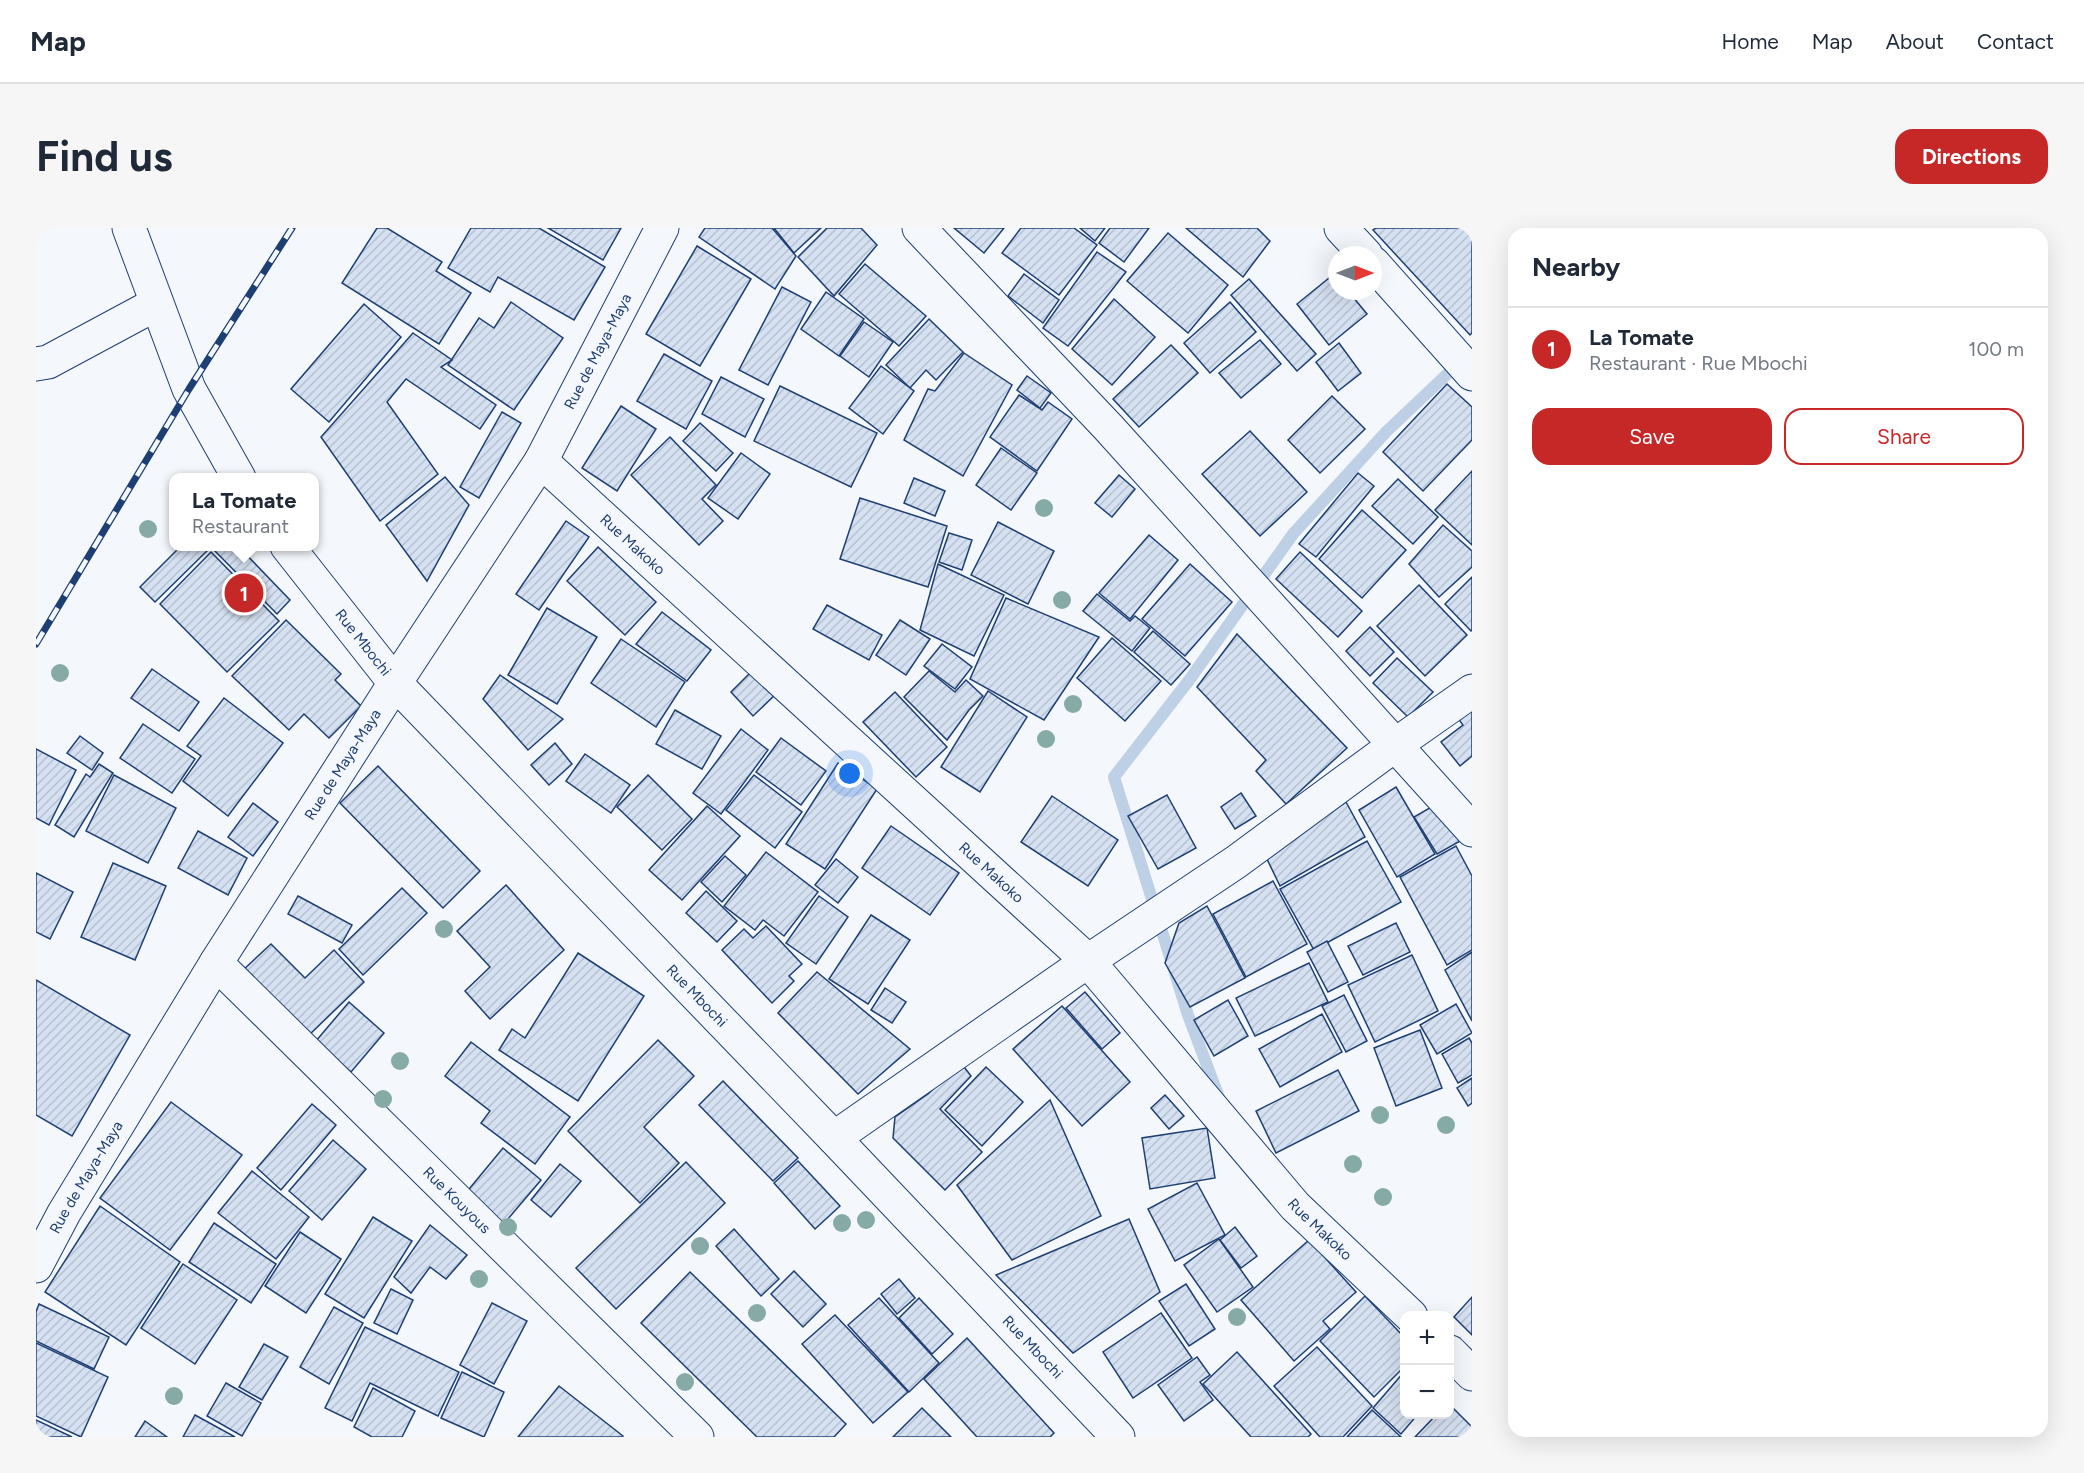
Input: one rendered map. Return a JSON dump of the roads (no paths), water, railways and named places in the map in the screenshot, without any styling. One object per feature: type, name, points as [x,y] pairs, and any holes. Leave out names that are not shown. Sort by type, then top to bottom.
[{"type":"street","points":[[129,228],[189,389],[237,473]]},
{"type":"street","name":"Rue de Maya-Maya","points":[[36,1266],[64,1213],[216,963],[395,683],[541,461],[662,228]]},
{"type":"street","points":[[919,228],[1108,427],[1472,830]]},
{"type":"street","points":[[1341,228],[1358,246]]},
{"type":"street","points":[[1382,273],[1472,374]]},
{"type":"street","points":[[36,364],[48,362],[156,304]]},
{"type":"street","name":"Rue Makoko","points":[[541,461],[1088,961],[1295,1206],[1405,1311]]},
{"type":"street","name":"Rue Mbochi","points":[[291,551],[395,683],[834,1138],[1118,1437]]},
{"type":"street","points":[[834,1138],[1088,961],[1236,862],[1472,691]]},
{"type":"street","name":"Rue Kouyous","points":[[216,963],[697,1437]]},
{"type":"street","points":[[1454,1357],[1472,1374]]},
{"type":"waterway","points":[[1220,1100],[1188,1015],[1114,777],[1190,679],[1293,534],[1386,432],[1460,362]]},
{"type":"railway","points":[[36,644],[189,389],[292,228]]},
{"type":"place","name":"La Tomate","points":[[244,593]]}]
